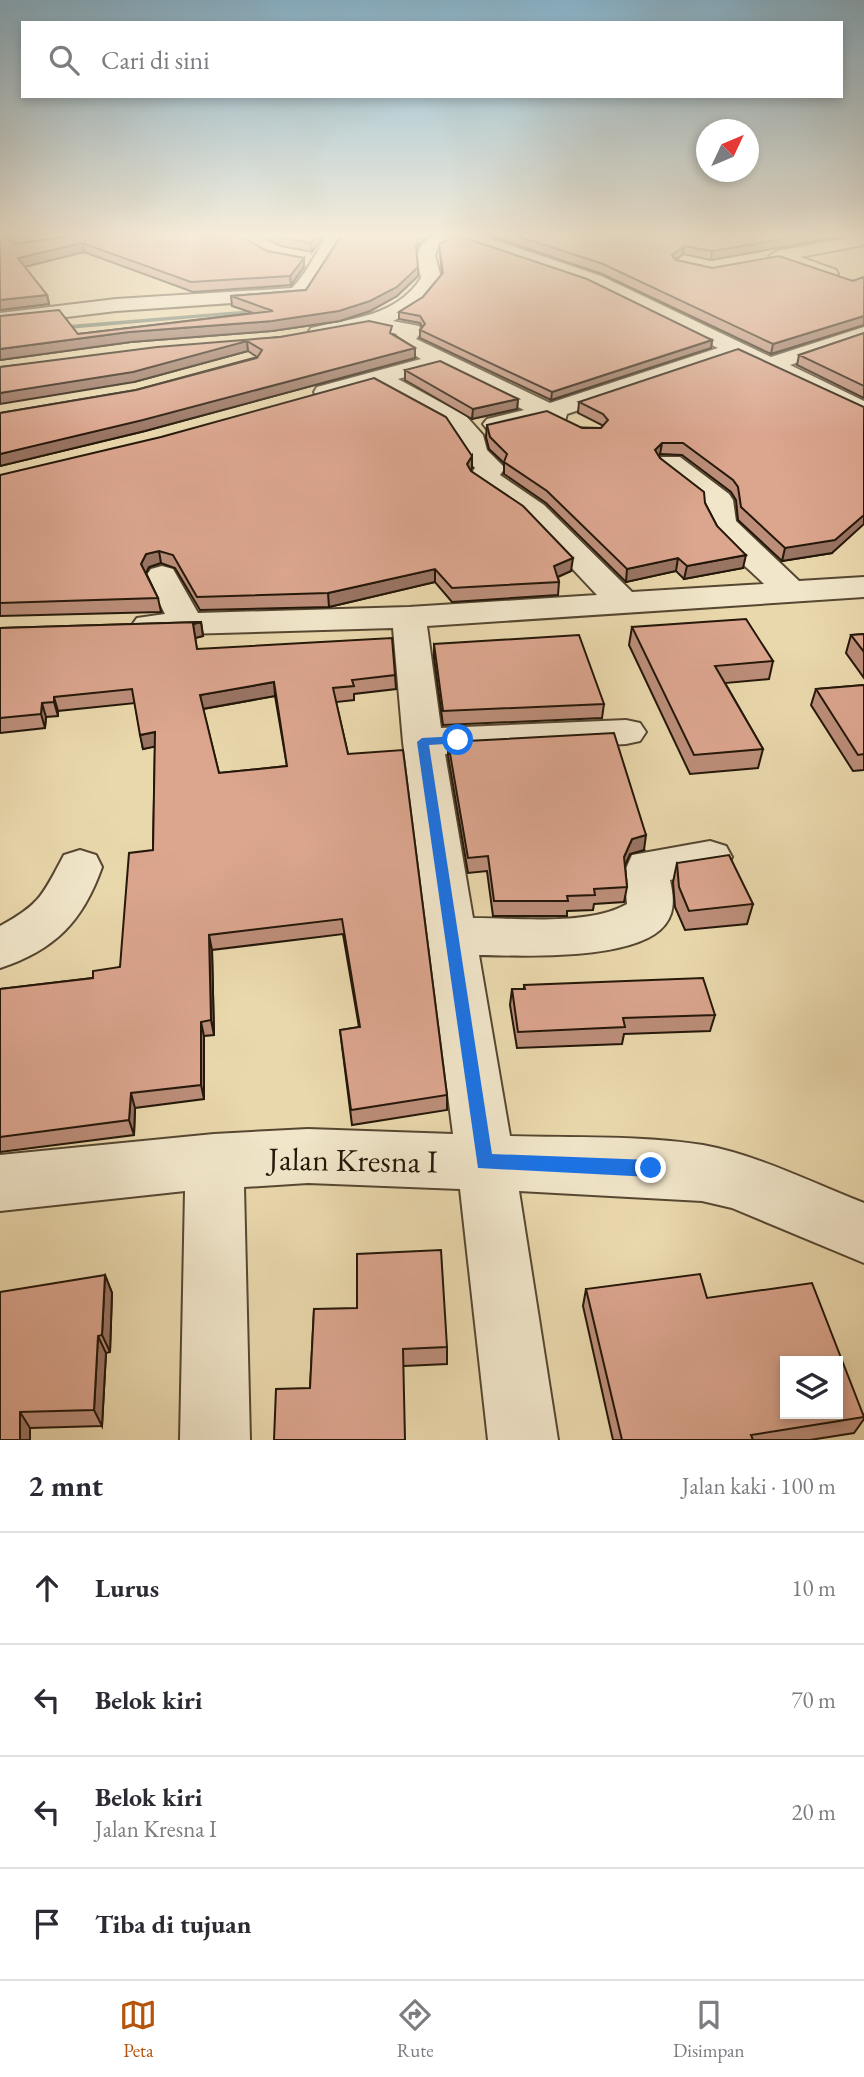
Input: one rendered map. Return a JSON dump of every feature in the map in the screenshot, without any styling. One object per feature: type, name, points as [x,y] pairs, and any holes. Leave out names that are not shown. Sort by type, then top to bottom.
[{"type":"street","points":[[0,319],[116,305],[263,300]]},
{"type":"street","points":[[302,300],[330,316],[361,324],[411,331],[403,341],[580,427]]},
{"type":"street","points":[[299,336],[361,324],[407,306],[415,300]]},
{"type":"street","points":[[636,300],[858,402]]},
{"type":"street","points":[[772,364],[864,333]]},
{"type":"street","points":[[466,431],[548,412],[738,349]]},
{"type":"street","points":[[298,400],[442,360]]},
{"type":"street","points":[[378,378],[449,416],[466,431],[473,439],[474,453],[491,468],[483,476],[534,511],[625,604]]},
{"type":"street","points":[[670,463],[719,500],[718,517],[725,527],[791,592]]},
{"type":"street","points":[[162,576],[187,624]]},
{"type":"street","points":[[119,626],[410,617],[864,587]]},
{"type":"street","points":[[410,617],[422,742],[453,937],[523,1440]]},
{"type":"street","points":[[422,742],[626,732]]},
{"type":"street","points":[[453,937],[590,935],[621,929],[644,918],[650,907],[652,894],[646,869],[662,863],[710,857]]},
{"type":"street","points":[[0,949],[45,922],[63,907],[80,867]]},
{"type":"street","name":"Jalan Kresna I","points":[[0,1183],[214,1161],[308,1156],[702,1173],[736,1181],[864,1233]]},
{"type":"street","points":[[214,1161],[215,1440]]},
{"type":"building","points":[[243,300],[372,300],[339,311],[272,321],[129,332],[0,349],[0,316],[59,310],[78,334],[273,311]]},
{"type":"building","points":[[418,300],[630,300],[712,340],[552,392],[420,330],[425,324],[420,316],[399,312]]},
{"type":"building","points":[[680,300],[864,300],[864,316],[773,344]]},
{"type":"building","points":[[369,321],[392,326],[390,333],[415,348],[143,420],[0,454],[0,413],[136,390],[257,358],[262,350],[247,341],[133,372],[0,393],[0,367],[157,347],[280,337]]},
{"type":"building","points":[[864,333],[864,386],[799,355]]},
{"type":"building","points":[[738,349],[864,407],[864,515],[835,540],[785,548],[741,507],[738,487],[733,480],[683,443],[662,443],[655,450],[660,458],[704,492],[705,503],[717,526],[746,555],[687,566],[678,558],[627,569],[547,491],[504,462],[507,454],[490,437],[487,425],[547,411],[582,428],[601,428],[608,420],[603,414],[579,402]]},
{"type":"building","points":[[440,361],[518,399],[473,409],[405,370]]},
{"type":"building","points":[[374,378],[446,417],[472,456],[467,464],[471,471],[523,506],[573,558],[554,566],[559,582],[452,588],[435,569],[328,593],[197,597],[173,555],[159,551],[146,554],[141,564],[158,598],[0,603],[0,475],[161,437]]},
{"type":"building","points":[[746,619],[773,661],[715,666],[763,749],[694,755],[632,627]]},
{"type":"building","points":[[201,622],[193,624],[197,649],[392,638],[395,675],[352,680],[354,686],[333,688],[348,754],[403,750],[447,1095],[351,1110],[340,1030],[360,1027],[342,919],[209,935],[211,1020],[201,1022],[201,1085],[131,1093],[129,1120],[0,1137],[0,989],[93,978],[93,971],[120,967],[129,853],[153,850],[155,732],[140,735],[132,689],[54,697],[54,702],[42,703],[41,714],[0,718],[0,628]],"holes":[[[274,682],[287,766],[219,773],[200,695]]]},
{"type":"building","points":[[864,634],[864,652],[851,635]]},
{"type":"building","points":[[579,635],[604,704],[443,711],[434,644]]},
{"type":"building","points":[[864,685],[864,754],[858,755],[816,689]]},
{"type":"building","points":[[614,733],[646,835],[632,839],[624,857],[627,887],[594,889],[595,895],[567,896],[568,901],[494,901],[488,856],[468,858],[448,742]]},
{"type":"building","points":[[729,855],[753,904],[689,911],[679,887],[677,863]]},
{"type":"building","points":[[703,978],[715,1015],[623,1018],[625,1027],[518,1032],[512,989],[525,989],[524,985]]},
{"type":"building","points":[[441,1250],[447,1347],[403,1349],[405,1440],[274,1440],[276,1389],[310,1388],[314,1309],[357,1308],[357,1254]]},
{"type":"building","points":[[700,1274],[707,1298],[812,1283],[840,1356],[780,1356],[780,1419],[843,1419],[843,1363],[864,1417],[751,1435],[753,1440],[622,1440],[586,1289]]},
{"type":"building","points":[[105,1275],[94,1410],[20,1412],[20,1440],[0,1440],[0,1292]]},
{"type":"waterway","points":[[56,328],[264,311]]},
{"type":"route","points":[[458,740],[422,742],[453,937],[484,1162],[651,1168]]}]
